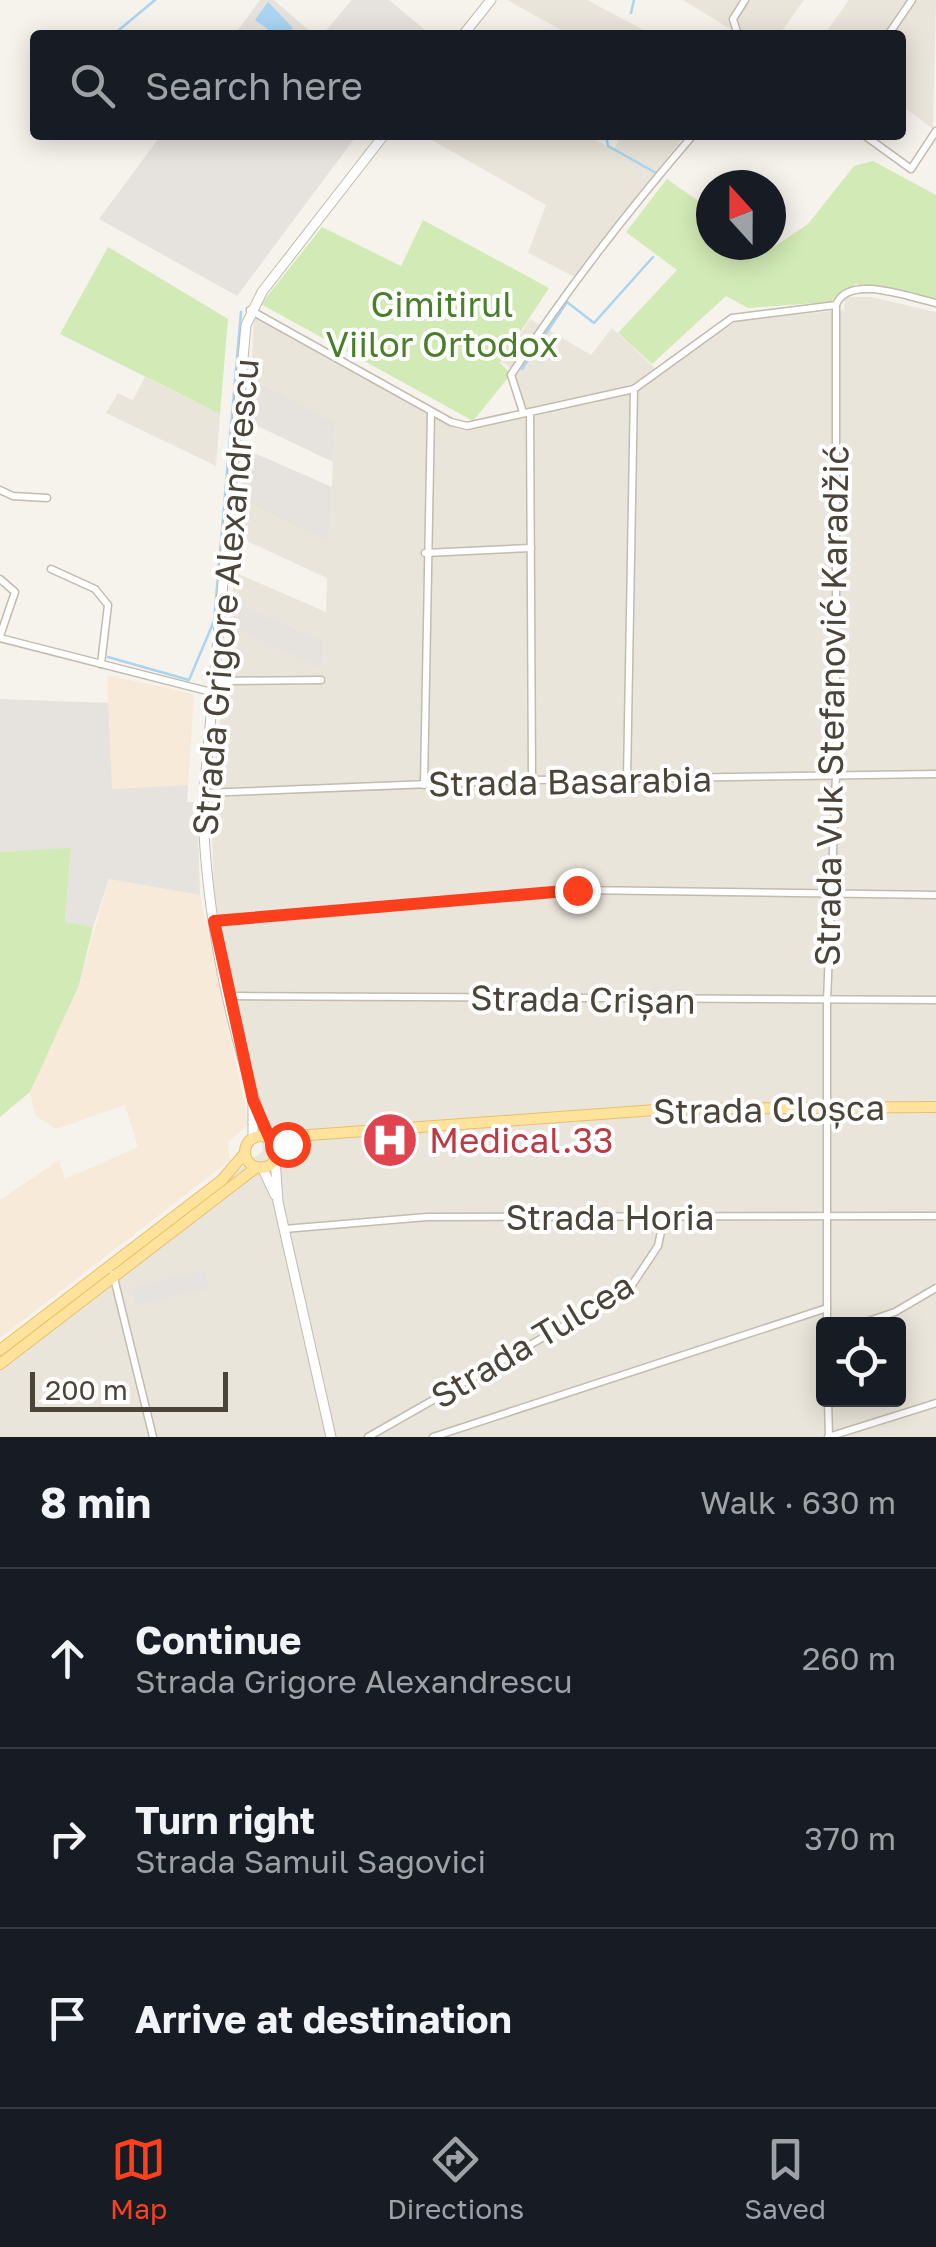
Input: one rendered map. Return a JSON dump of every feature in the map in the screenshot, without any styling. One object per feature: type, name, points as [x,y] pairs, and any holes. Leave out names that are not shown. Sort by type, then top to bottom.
[{"type":"main road","name":"Strada Cloșca","points":[[253,1138],[603,1113],[936,1106]]},
{"type":"main road","points":[[268,1137],[276,1156]]},
{"type":"main road","name":"Strada Cloșca","points":[[112,1273],[303,1137]]},
{"type":"main road","points":[[0,1364],[234,1170],[253,1138]]},
{"type":"main road","points":[[245,1153],[260,1167]]},
{"type":"main road","points":[[0,1350],[112,1273]]},
{"type":"street","points":[[467,30],[491,0]]},
{"type":"street","points":[[736,30],[733,19],[745,0]]},
{"type":"street","points":[[891,30],[912,0]]},
{"type":"street","points":[[871,140],[911,169],[936,132]]},
{"type":"street","name":"Strada Grigore Alexandrescu","points":[[268,1137],[253,1100],[214,921],[204,850],[204,792],[250,310],[380,140]]},
{"type":"street","points":[[532,780],[527,412],[511,375],[564,292],[578,281],[618,223],[689,140]]},
{"type":"street","points":[[250,310],[467,426],[634,389],[732,318],[836,305],[843,294],[856,288],[936,303]]},
{"type":"street","name":"Strada Vuk Stefanović Karadžić","points":[[827,1317],[827,1001],[836,776],[836,305]]},
{"type":"street","points":[[628,780],[634,389]]},
{"type":"street","points":[[424,785],[425,553],[431,410]]},
{"type":"street","points":[[0,490],[13,496],[48,498]]},
{"type":"street","points":[[425,553],[531,548]]},
{"type":"street","points":[[50,569],[95,588],[108,604],[100,664]]},
{"type":"street","points":[[0,579],[15,592],[0,637],[216,693]]},
{"type":"street","points":[[217,681],[321,680]]},
{"type":"street","name":"Strada Basarabia","points":[[204,792],[532,780],[936,774]]},
{"type":"street","points":[[214,921],[577,890],[936,895]]},
{"type":"street","name":"Strada Crișan","points":[[230,996],[936,1000]]},
{"type":"street","name":"Strada Grigore Alexandrescu","points":[[253,1100],[253,1138]]},
{"type":"street","points":[[276,1156],[278,1202],[331,1437]]},
{"type":"street","points":[[260,1167],[278,1202]]},
{"type":"street","name":"Strada Horia","points":[[284,1229],[428,1218],[936,1216]]},
{"type":"street","name":"Strada Tulcea","points":[[368,1437],[630,1288],[658,1246],[664,1217]]},
{"type":"street","points":[[112,1273],[153,1437]]},
{"type":"street","points":[[880,1317],[936,1288]]},
{"type":"street","points":[[433,1437],[827,1308]]},
{"type":"street","points":[[828,1407],[828,1437],[936,1403]]},
{"type":"shaded area","points":[[260,0],[274,0],[308,30],[238,30]]},
{"type":"shaded area","points":[[352,0],[389,0],[425,30],[326,30]]},
{"type":"shaded area","points":[[507,0],[587,0],[644,30],[561,30]]},
{"type":"shaded area","points":[[683,0],[804,0],[783,30],[732,30]]},
{"type":"shaded area","points":[[849,0],[936,0],[933,129],[906,109],[906,30],[828,30]]},
{"type":"shaded area","points":[[157,140],[353,140],[237,296],[99,219]]},
{"type":"shaded area","points":[[432,140],[596,140],[614,150],[619,140],[681,140],[575,277],[528,253],[546,205]]},
{"type":"shaded area","points":[[845,297],[871,297],[936,312],[936,1437],[0,1437],[0,1359],[263,1151],[214,894],[211,801],[230,627],[322,667],[324,641],[232,601],[234,572],[326,612],[327,578],[238,537],[241,500],[329,542],[335,422],[251,379],[254,317],[457,429],[468,431],[527,415],[513,370],[502,362],[530,319],[591,355],[612,328],[660,373],[738,320],[844,310]]},
{"type":"shaded area","points":[[145,377],[220,414],[216,466],[106,413],[118,393],[133,400]]},
{"type":"shaded area","points":[[251,379],[335,422],[333,462],[247,421]]},
{"type":"shaded area","points":[[245,449],[332,487],[329,542],[241,500]]},
{"type":"shaded area","points":[[232,601],[324,641],[322,668],[230,627]]},
{"type":"shaded area","points":[[107,675],[194,694],[188,785],[111,789]]},
{"type":"shaded area","points":[[0,699],[108,703],[112,789],[188,785],[187,802],[197,802],[200,895],[109,879],[93,927],[65,922],[71,849],[0,852]]},
{"type":"shaded area","points":[[109,879],[200,895],[249,1124],[228,1142],[230,1160],[0,1338],[0,1200],[59,1160],[65,1179],[138,1147],[125,1105],[56,1129],[35,1115],[30,1092],[79,985]]},
{"type":"shaded area","points":[[204,1271],[209,1288],[136,1305],[132,1287]]},
{"type":"green space","points":[[873,161],[936,195],[936,299],[856,284],[830,302],[748,308],[726,296],[652,364],[618,333],[677,270],[626,232],[667,179],[696,199],[696,260],[786,260],[786,239],[808,224],[854,166]]},
{"type":"green space","name":"Cimitirul Viilor Ortodox","points":[[423,220],[549,288],[500,363],[511,374],[473,421],[261,304],[322,227],[401,266]]},
{"type":"green space","points":[[108,247],[228,319],[220,414],[60,334]]},
{"type":"green space","points":[[71,848],[65,922],[93,927],[79,985],[30,1092],[0,1117],[0,852]]},
{"type":"water","points":[[268,2],[293,28],[269,30],[255,20]]},
{"type":"waterway","points":[[119,30],[155,0]]},
{"type":"waterway","points":[[631,13],[634,0]]},
{"type":"waterway","points":[[607,140],[608,146],[656,173]]},
{"type":"waterway","points":[[522,369],[567,302],[594,323],[653,257]]},
{"type":"waterway","points":[[108,657],[189,680],[214,621],[241,312]]},
{"type":"place","name":"Medical.33","points":[[390,1140]]},
{"type":"route","points":[[287,1144],[276,1153],[253,1100],[214,921],[577,890]]}]
